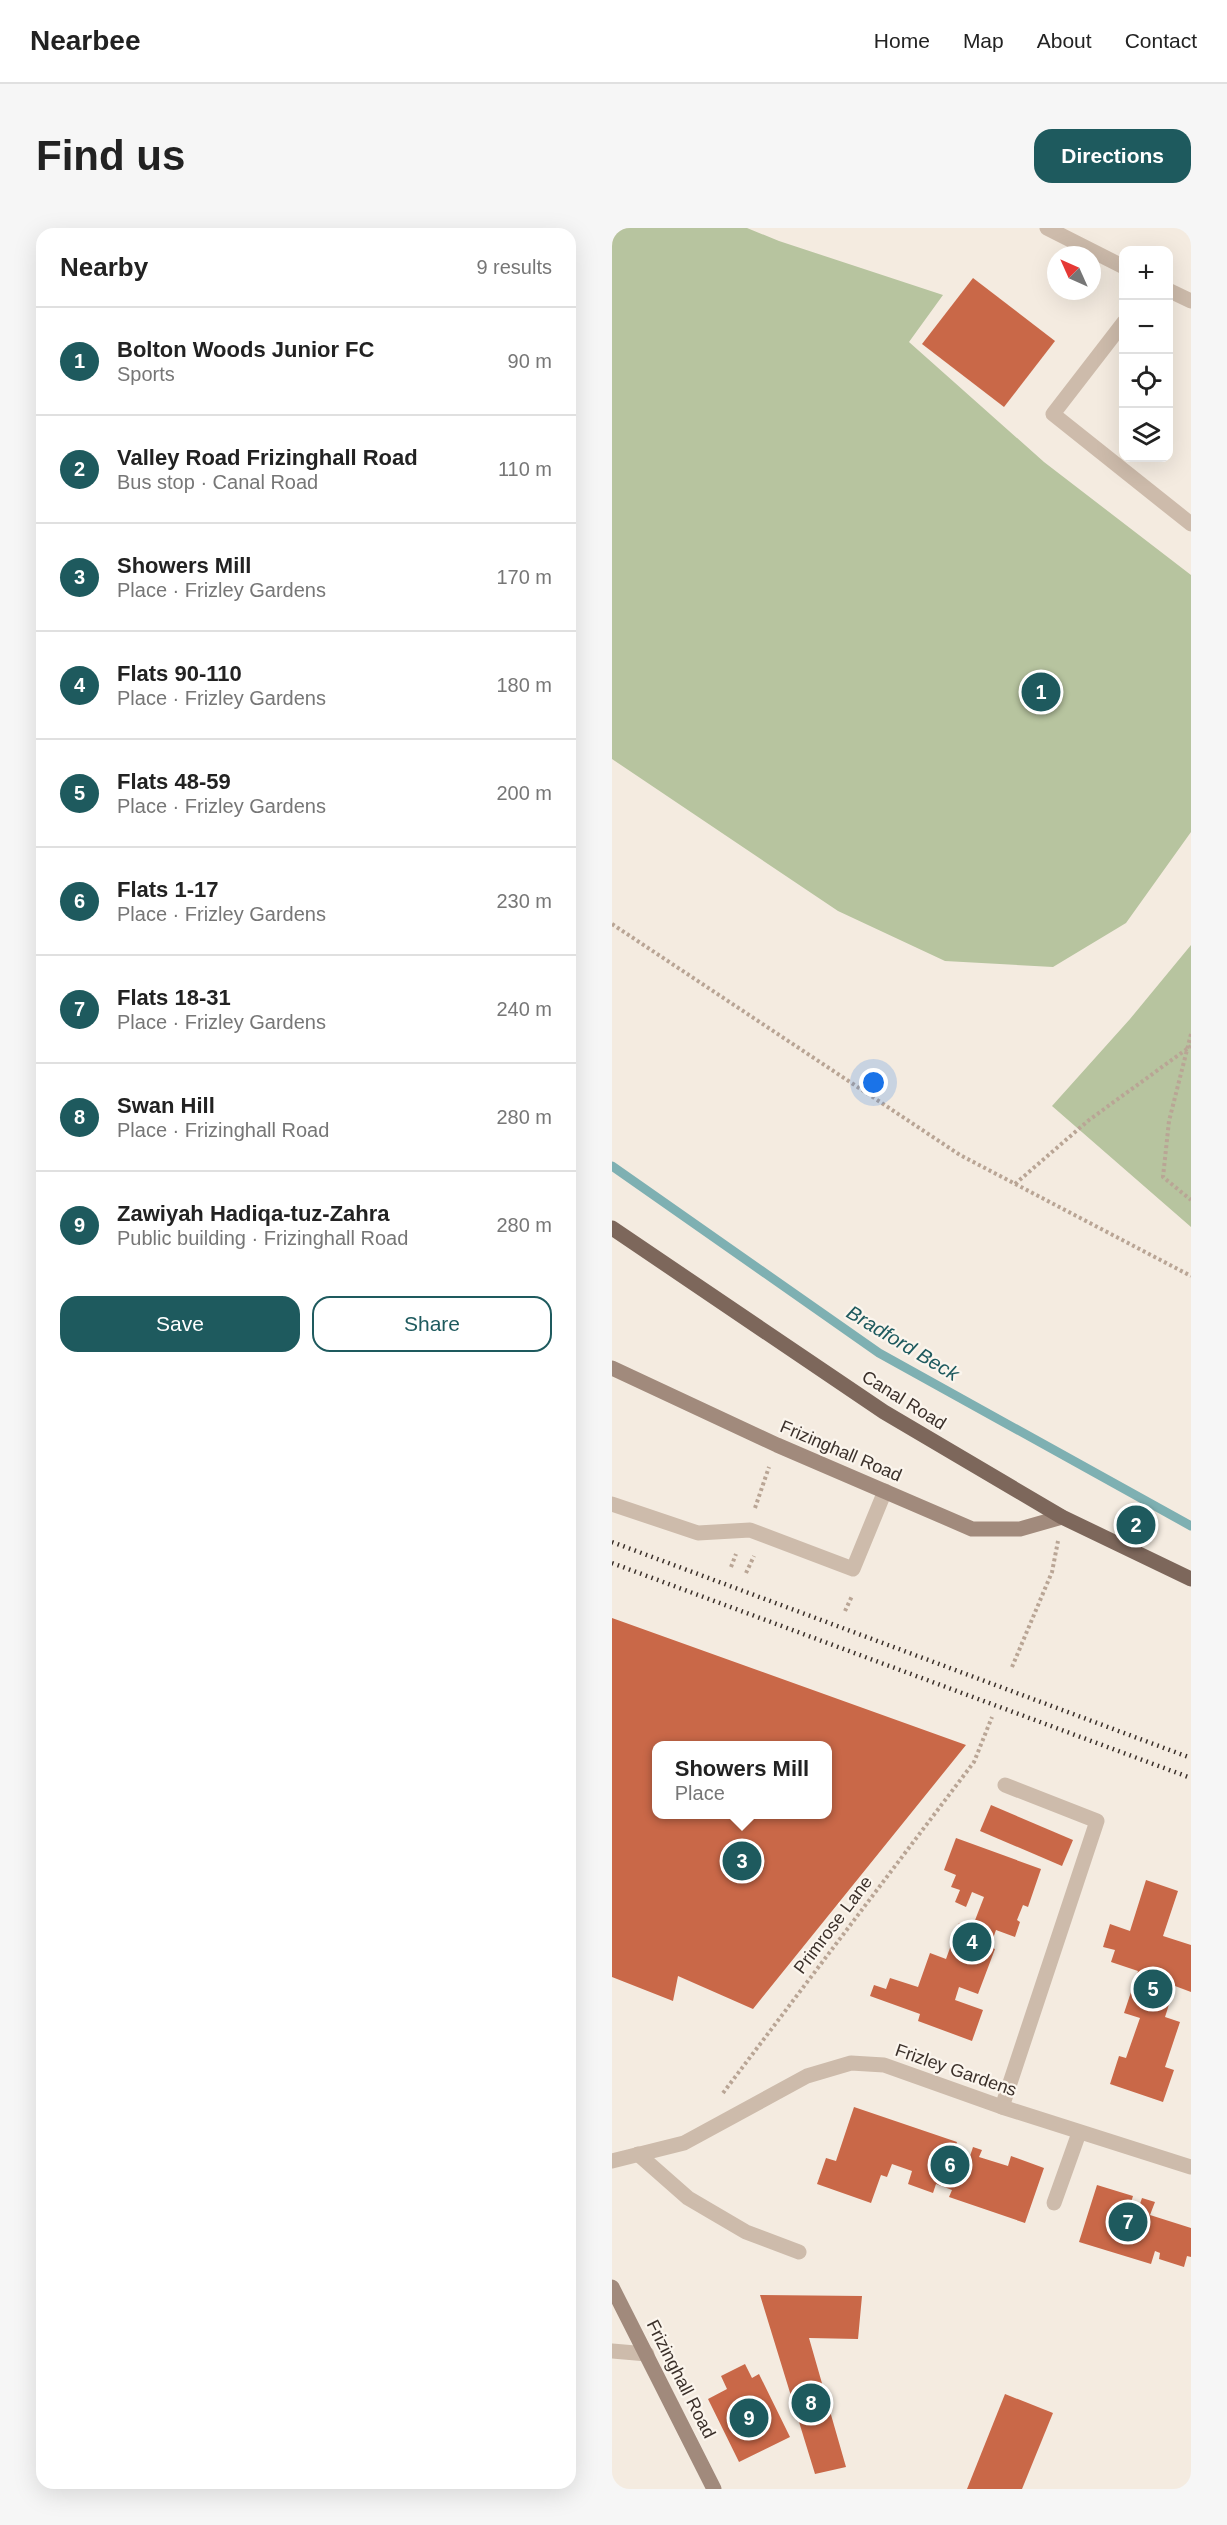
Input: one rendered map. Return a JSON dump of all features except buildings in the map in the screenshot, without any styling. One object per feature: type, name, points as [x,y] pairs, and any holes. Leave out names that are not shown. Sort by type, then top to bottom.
[{"type":"main road","name":"Canal Road","points":[[612,1228],[884,1412],[1062,1517],[1191,1579]]},
{"type":"street","points":[[1047,228],[1119,264]]},
{"type":"street","points":[[1173,292],[1191,301]]},
{"type":"street","points":[[1119,328],[1053,414],[1191,524]]},
{"type":"street","name":"Frizinghall Road","points":[[612,1368],[777,1445],[972,1529],[1020,1529],[1062,1517]]},
{"type":"street","points":[[612,1504],[698,1533],[750,1530],[853,1569],[885,1491]]},
{"type":"street","points":[[1002,2107],[1097,1821],[1005,1785]]},
{"type":"street","name":"Frizley Gardens","points":[[612,2161],[684,2143],[807,2076],[851,2063],[884,2065],[1080,2133],[1191,2167]]},
{"type":"street","points":[[1054,2203],[1080,2133]]},
{"type":"street","points":[[638,2154],[688,2198],[746,2232],[799,2252]]},
{"type":"street","name":"Frizinghall Road","points":[[612,2287],[714,2489]]},
{"type":"street","points":[[612,2350],[647,2354]]},
{"type":"path","points":[[612,924],[960,1155],[1191,1276]]},
{"type":"path","points":[[1191,1034],[1169,1121],[1163,1177],[1191,1200]]},
{"type":"path","points":[[1015,1184],[1089,1120],[1191,1046]]},
{"type":"path","points":[[1012,1667],[1052,1572],[1062,1517]]},
{"type":"path","points":[[845,1611],[852,1596]]},
{"type":"path","name":"Primrose Lane","points":[[721,2096],[974,1762],[992,1717]]},
{"type":"green space","points":[[612,228],[747,228],[779,241],[943,295],[909,342],[1044,462],[1191,575],[1191,832],[1126,923],[1053,967],[945,961],[838,911],[612,759]]},
{"type":"green space","points":[[1191,945],[1191,1227],[1052,1106],[1130,1019]]},
{"type":"waterway","name":"Bradford Beck","points":[[612,1166],[879,1353],[1191,1526]]},
{"type":"railway","points":[[612,1542],[1191,1758]]},
{"type":"railway","points":[[612,1563],[1191,1778]]},
{"type":"place","name":"Bolton Woods Junior FC","points":[[1041,692]]},
{"type":"place","name":"Valley Road Frizinghall Road","points":[[1136,1525]]},
{"type":"place","name":"Showers Mill","points":[[742,1861]]},
{"type":"place","name":"Flats 90-110","points":[[972,1942]]},
{"type":"place","name":"Flats 48-59","points":[[1153,1989]]},
{"type":"place","name":"Flats 1-17","points":[[950,2165]]},
{"type":"place","name":"Flats 18-31","points":[[1128,2222]]},
{"type":"place","name":"Swan Hill","points":[[811,2403]]},
{"type":"place","name":"Zawiyah Hadiqa-tuz-Zahra","points":[[749,2418]]}]
